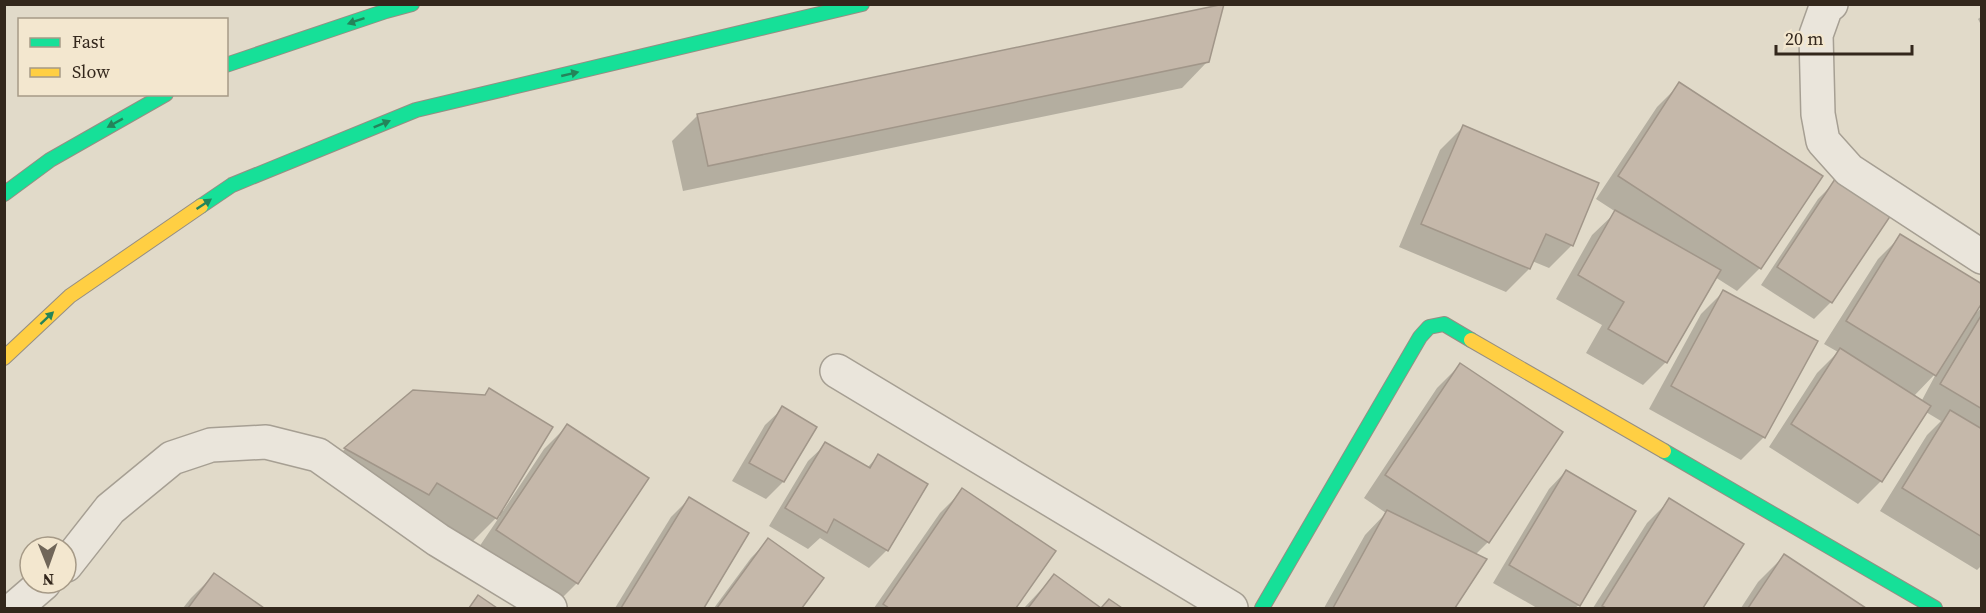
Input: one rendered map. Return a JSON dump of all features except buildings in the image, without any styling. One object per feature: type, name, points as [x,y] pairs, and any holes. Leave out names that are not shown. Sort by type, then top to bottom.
[{"type":"main road","points":[[228,64],[412,4]]},
{"type":"main road","points":[[4,358],[70,296],[232,185],[416,110],[862,4]]},
{"type":"main road","points":[[4,194],[50,160],[162,96]]},
{"type":"main road","points":[[1262,609],[1419,337],[1429,327],[1444,324],[1935,609]]},
{"type":"street","points":[[1831,4],[1826,8],[1816,35],[1818,114],[1823,141],[1849,170],[1982,257]]},
{"type":"street","points":[[837,371],[1230,609]]},
{"type":"street","points":[[78,550],[110,509],[172,458],[211,445],[266,442],[318,455],[438,540],[550,609]]},
{"type":"street","points":[[15,609],[31,595]]},
{"type":"traffic: fast","points":[[228,64],[412,4]]},
{"type":"traffic: fast","points":[[201,206],[232,185],[416,110],[862,4]]},
{"type":"traffic: fast","points":[[4,194],[50,160],[162,96]]},
{"type":"traffic: fast","points":[[1262,608],[1420,337],[1429,327],[1444,324],[1471,340]]},
{"type":"traffic: fast","points":[[1664,451],[1935,608]]},
{"type":"traffic: slow","points":[[4,358],[70,296],[201,206]]},
{"type":"traffic: slow","points":[[1471,340],[1664,451]]}]
